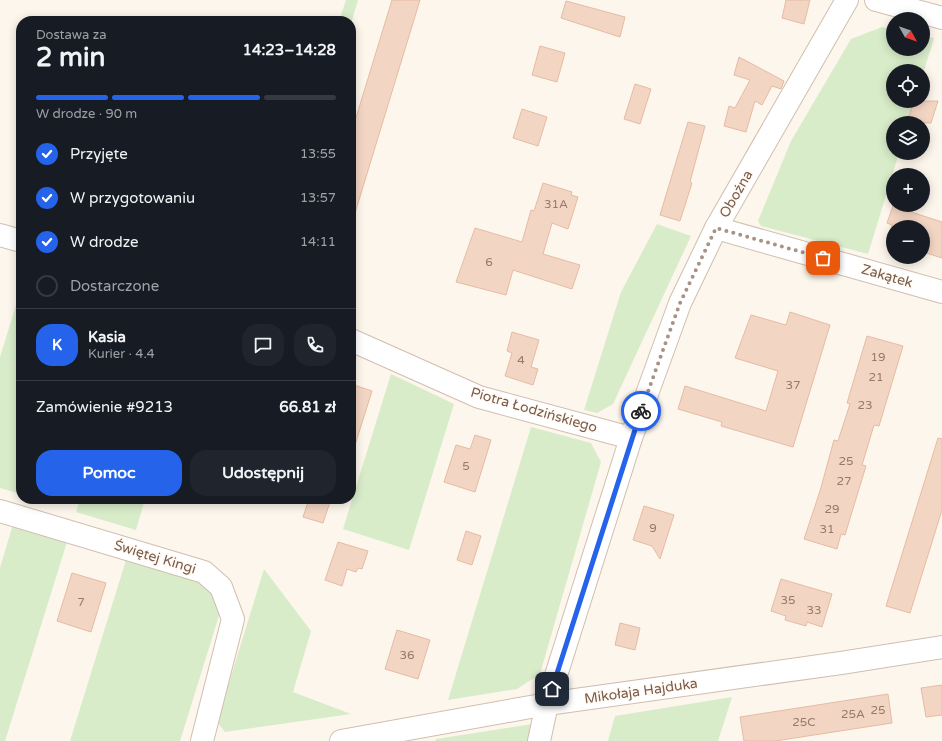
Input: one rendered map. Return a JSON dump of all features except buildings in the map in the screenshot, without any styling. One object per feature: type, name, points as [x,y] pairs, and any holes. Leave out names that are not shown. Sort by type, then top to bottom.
[{"type":"street","name":"Oboźna","points":[[539,741],[547,704],[631,438],[680,303],[716,228],[847,0]]},
{"type":"street","points":[[876,0],[942,18]]},
{"type":"street","name":"Zakątek","points":[[716,228],[942,292]]},
{"type":"street","points":[[0,236],[16,240]]},
{"type":"street","name":"Piotra Łodzińskiego","points":[[356,342],[480,397],[631,438]]},
{"type":"street","name":"Świętej Kingi","points":[[0,511],[204,572],[221,587],[233,619],[202,741]]},
{"type":"street","name":"Mikołaja Hajduka","points":[[341,741],[547,704],[841,663],[942,646]]},
{"type":"green space","points":[[346,0],[358,0],[353,16],[341,16]]},
{"type":"green space","points":[[882,27],[886,28],[886,56],[928,56],[926,64],[886,64],[886,108],[913,108],[910,116],[886,116],[886,160],[897,160],[894,168],[886,168],[886,195],[868,254],[761,226],[758,221],[791,141],[851,39]]},
{"type":"green space","points":[[930,37],[934,38],[930,51]]},
{"type":"green space","points":[[657,224],[691,236],[613,404],[597,413],[584,410],[621,292]]},
{"type":"green space","points":[[16,305],[16,493],[0,488],[0,357]]},
{"type":"green space","points":[[391,374],[454,404],[409,550],[343,529],[351,504],[356,504],[356,487]]},
{"type":"green space","points":[[531,427],[591,443],[601,462],[540,674],[517,689],[448,700]]},
{"type":"green space","points":[[78,504],[144,504],[136,530],[76,512]]},
{"type":"green space","points":[[13,524],[67,542],[5,741],[0,741],[0,568]]},
{"type":"green space","points":[[126,560],[212,586],[222,606],[180,741],[70,741]]},
{"type":"green space","points":[[264,569],[311,631],[293,692],[351,714],[225,732],[217,722]]},
{"type":"green space","points":[[732,697],[718,741],[608,741],[615,716]]},
{"type":"green space","points":[[533,724],[529,741],[435,741],[436,739]]},
{"type":"way so far","points":[[641,411],[680,303],[716,228],[823,258]]},
{"type":"route","points":[[552,689],[631,438],[641,411]]}]
